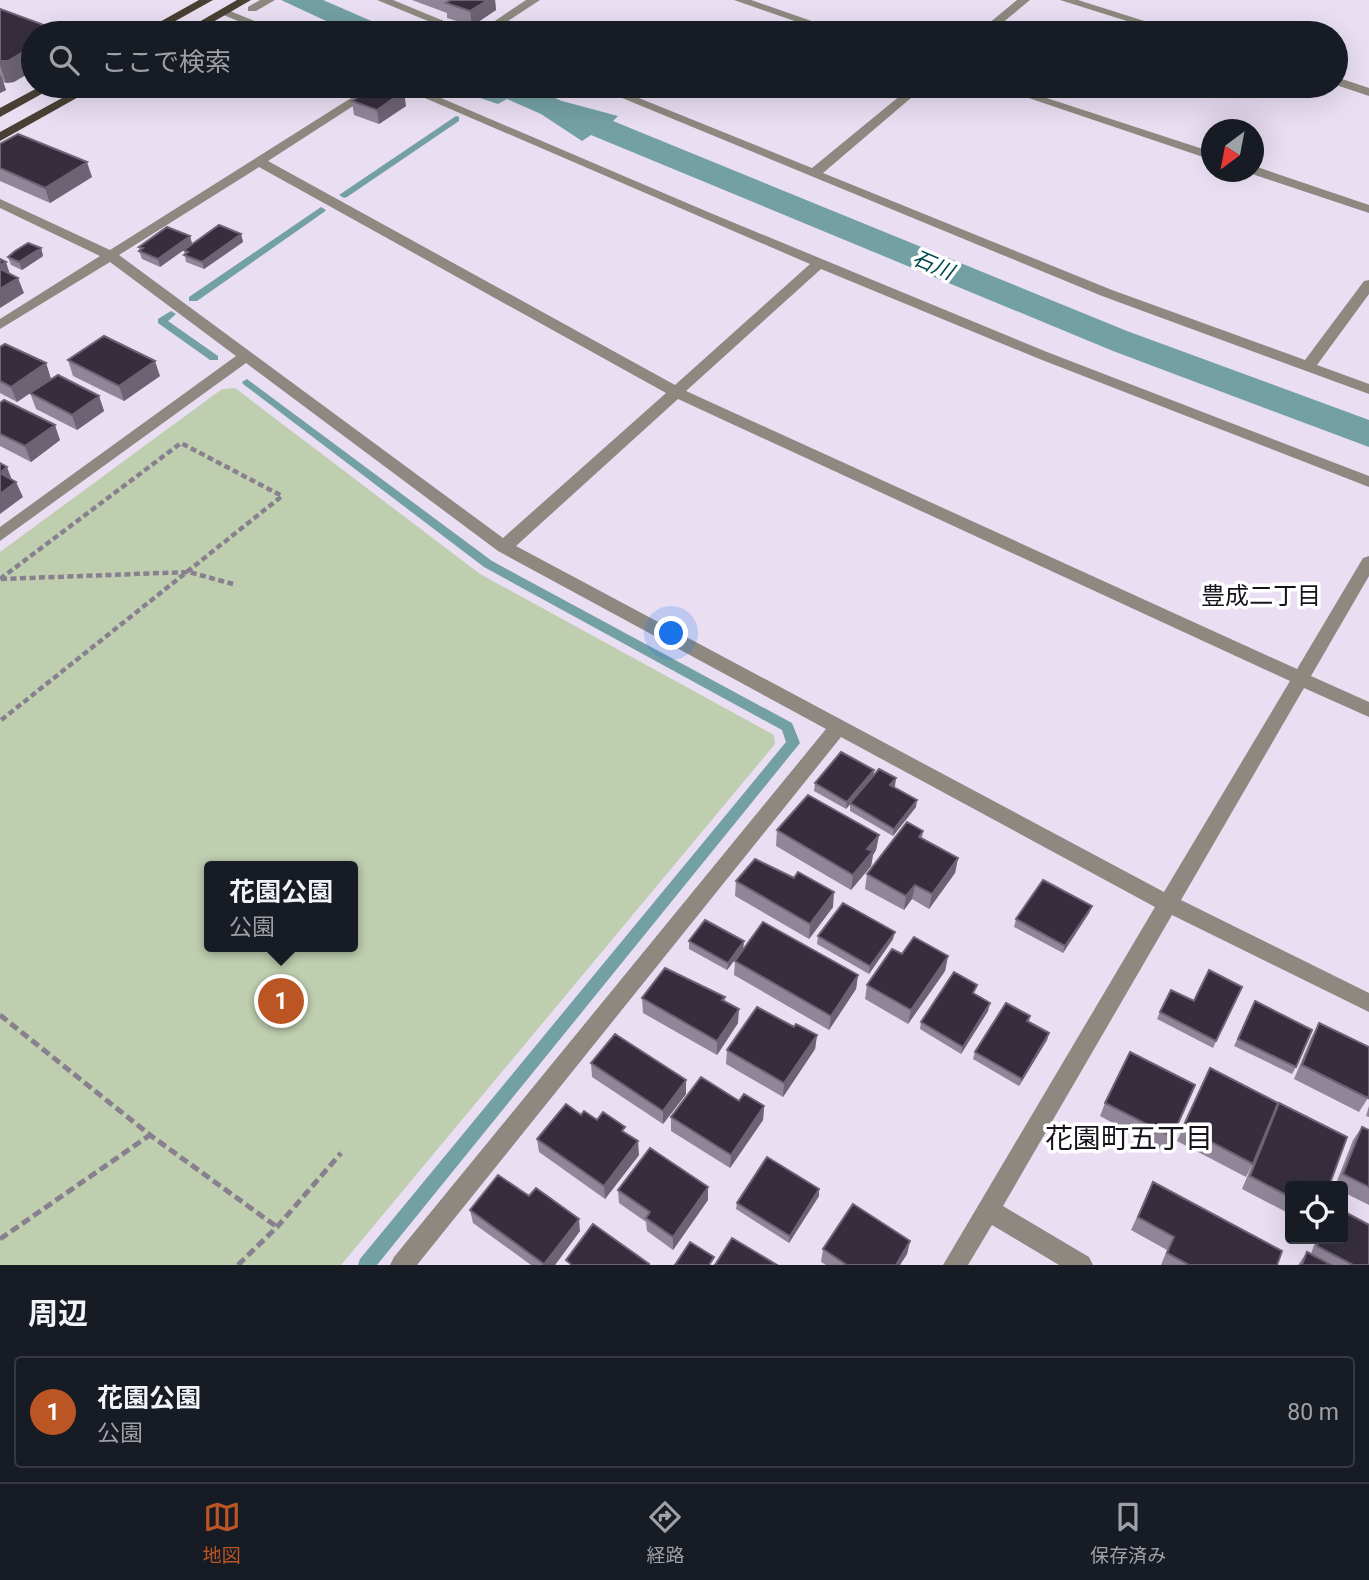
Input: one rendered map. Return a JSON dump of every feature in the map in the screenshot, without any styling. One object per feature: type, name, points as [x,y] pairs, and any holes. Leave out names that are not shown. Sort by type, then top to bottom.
[{"type":"main road","points":[[168,21],[206,0]]},
{"type":"main road","points":[[208,21],[246,4]]},
{"type":"main road","points":[[0,113],[28,98]]},
{"type":"main road","points":[[0,136],[70,98]]},
{"type":"street","points":[[246,4],[268,0]]},
{"type":"street","points":[[383,0],[436,21]]},
{"type":"street","points":[[502,21],[534,0]]},
{"type":"street","points":[[740,0],[804,21]]},
{"type":"street","points":[[998,21],[1024,0]]},
{"type":"street","points":[[1066,0],[1136,21]]},
{"type":"street","points":[[225,12],[247,21]]},
{"type":"street","points":[[1348,85],[1369,92]]},
{"type":"street","points":[[0,325],[359,98]]},
{"type":"street","points":[[431,98],[1042,355],[1369,482]]},
{"type":"street","points":[[628,98],[1107,293],[1369,389]]},
{"type":"street","points":[[813,174],[905,98]]},
{"type":"street","points":[[1036,98],[1201,152]]},
{"type":"street","points":[[259,162],[676,392],[1298,680],[1369,710]]},
{"type":"street","points":[[1264,173],[1369,209]]},
{"type":"street","points":[[0,202],[110,255],[504,547],[1167,903],[1369,1003]]},
{"type":"street","points":[[504,547],[820,262]]},
{"type":"street","points":[[1308,367],[1369,284]]},
{"type":"street","points":[[0,535],[247,355]]},
{"type":"street","points":[[955,1265],[1369,562]]},
{"type":"street","points":[[401,1265],[839,726]]},
{"type":"street","points":[[988,1210],[1081,1265]]},
{"type":"path","points":[[0,579],[181,443],[282,496],[0,721]]},
{"type":"path","points":[[0,579],[189,572],[233,584]]},
{"type":"path","points":[[0,1015],[150,1135],[276,1227]]},
{"type":"path","points":[[0,1239],[150,1135]]},
{"type":"path","points":[[238,1265],[276,1227],[341,1153]]},
{"type":"shaded area","points":[[235,388],[480,574],[774,735],[775,744],[341,1265],[0,1265],[0,552],[222,389]]},
{"type":"water","points":[[281,0],[323,0],[371,21],[326,21]]},
{"type":"water","name":"石川","points":[[480,98],[555,98],[618,116],[613,121],[1127,331],[1369,420],[1369,447],[1113,351],[591,135],[582,141],[541,114],[507,99],[498,104]]},
{"type":"building","points":[[451,0],[488,0],[470,11],[446,3]]},
{"type":"building","points":[[0,9],[33,21],[21,21],[21,53],[8,61],[0,61]]},
{"type":"building","points":[[356,98],[394,98],[377,110],[352,101]]},
{"type":"building","points":[[18,134],[87,162],[45,188],[0,168],[0,144]]},
{"type":"building","points":[[219,225],[241,234],[202,262],[184,255],[188,252],[184,250]]},
{"type":"building","points":[[167,227],[190,236],[158,259],[139,251],[143,248],[139,247]]},
{"type":"building","points":[[28,243],[41,248],[19,262],[8,257],[15,251]]},
{"type":"building","points":[[0,269],[18,278],[0,289]]},
{"type":"building","points":[[104,336],[155,361],[119,386],[68,360]]},
{"type":"building","points":[[5,344],[46,363],[11,387],[0,381],[0,347]]},
{"type":"building","points":[[58,375],[99,396],[72,415],[30,393]]},
{"type":"building","points":[[4,400],[55,425],[25,446],[0,434],[0,403]]},
{"type":"building","points":[[0,463],[7,467],[0,473]]},
{"type":"building","points":[[0,473],[16,482],[0,494]]},
{"type":"building","points":[[841,752],[874,770],[847,802],[815,783]]},
{"type":"building","points":[[879,769],[896,778],[890,785],[917,800],[894,829],[850,803]]},
{"type":"building","points":[[808,795],[879,835],[867,849],[873,851],[853,875],[777,830]]},
{"type":"building","points":[[907,822],[923,831],[919,837],[958,858],[932,894],[915,885],[906,896],[867,874]]},
{"type":"building","points":[[755,859],[794,878],[798,872],[834,892],[810,924],[736,881]]},
{"type":"building","points":[[1043,880],[1092,906],[1065,946],[1016,919]]},
{"type":"building","points":[[843,903],[895,932],[870,966],[818,936]]},
{"type":"building","points":[[705,920],[744,941],[728,963],[689,941]]},
{"type":"building","points":[[763,922],[858,975],[831,1016],[735,961]]},
{"type":"building","points":[[914,937],[948,956],[911,1010],[867,985],[892,949],[902,954]]},
{"type":"building","points":[[665,968],[725,997],[722,1000],[739,1009],[717,1041],[642,998]]},
{"type":"building","points":[[1209,970],[1242,987],[1216,1041],[1160,1012],[1171,990],[1194,1001]]},
{"type":"building","points":[[954,972],[977,985],[973,993],[990,1003],[963,1047],[921,1022]]},
{"type":"building","points":[[1255,1001],[1312,1030],[1296,1067],[1238,1039]]},
{"type":"building","points":[[1006,1003],[1030,1016],[1027,1021],[1049,1033],[1022,1079],[975,1052]]},
{"type":"building","points":[[757,1007],[794,1027],[796,1024],[817,1035],[784,1083],[727,1050]]},
{"type":"building","points":[[1319,1023],[1369,1047],[1368,1098],[1302,1065]]},
{"type":"building","points":[[615,1034],[686,1080],[663,1111],[591,1063]]},
{"type":"building","points":[[1130,1052],[1195,1085],[1172,1137],[1105,1103]]},
{"type":"building","points":[[1210,1068],[1278,1103],[1253,1164],[1183,1127]]},
{"type":"building","points":[[701,1077],[739,1101],[744,1094],[764,1106],[731,1155],[671,1117]]},
{"type":"building","points":[[1279,1103],[1347,1137],[1331,1181],[1285,1181],[1285,1194],[1250,1176]]},
{"type":"building","points":[[566,1104],[581,1115],[584,1111],[597,1120],[603,1112],[625,1127],[622,1131],[638,1141],[604,1186],[537,1139]]},
{"type":"building","points":[[1362,1127],[1369,1130],[1369,1187],[1343,1174]]},
{"type":"building","points":[[650,1148],[708,1187],[673,1237],[646,1218],[650,1212],[618,1190]]},
{"type":"building","points":[[767,1157],[819,1189],[790,1236],[737,1203]]},
{"type":"building","points":[[498,1175],[529,1196],[536,1188],[579,1219],[544,1264],[470,1210]]},
{"type":"building","points":[[1153,1182],[1282,1251],[1277,1265],[1189,1265],[1167,1253],[1174,1237],[1138,1217]]},
{"type":"building","points":[[853,1204],[910,1241],[896,1265],[847,1265],[823,1249]]},
{"type":"building","points":[[1348,1214],[1369,1225],[1369,1265],[1353,1265],[1317,1246],[1348,1244]]},
{"type":"building","points":[[593,1224],[649,1264],[572,1265],[566,1260]]},
{"type":"building","points":[[732,1238],[777,1265],[715,1265]]},
{"type":"building","points":[[690,1242],[714,1257],[709,1265],[675,1265]]},
{"type":"building","points":[[1307,1252],[1331,1265],[1302,1265]]},
{"type":"waterway","points":[[344,195],[456,119]]},
{"type":"waterway","points":[[193,299],[321,210]]},
{"type":"waterway","points":[[171,314],[162,321],[214,358]]},
{"type":"waterway","points":[[247,382],[488,564],[787,727],[793,743],[366,1265]]},
{"type":"place","name":"花園公園","points":[[281,1001]]},
{"type":"district","name":"豊成二丁目","points":[[1261,596]]},
{"type":"district","name":"花園町五丁目","points":[[1129,1138]]}]
